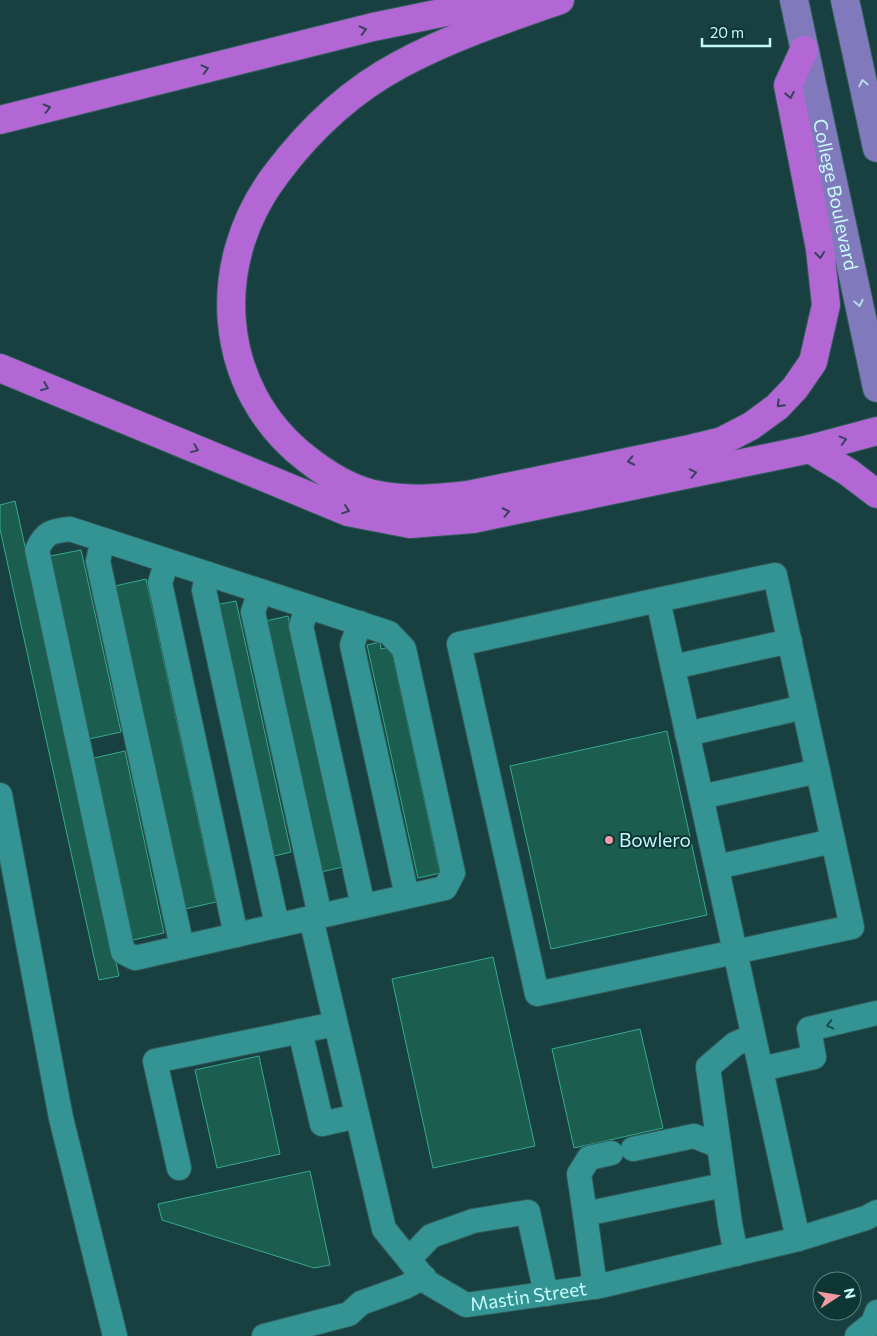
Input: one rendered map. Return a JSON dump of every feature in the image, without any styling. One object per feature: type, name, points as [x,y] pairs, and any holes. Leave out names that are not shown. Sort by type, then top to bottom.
[{"type":"highway","points":[[0,120],[373,27],[504,0]]},
{"type":"highway","points":[[560,0],[490,24],[394,68],[345,101],[320,123],[291,155],[259,200],[238,248],[233,274],[230,298],[236,353],[244,378],[256,402],[272,426],[289,445],[317,467],[344,483],[372,493],[404,499],[433,499],[468,495],[722,441],[751,426],[777,408],[795,388],[812,362],[826,304],[820,249],[788,85],[804,50]]},
{"type":"highway","points":[[0,368],[348,512],[410,524],[473,519],[810,449],[877,431]]},
{"type":"highway","points":[[810,449],[848,472],[877,494]]},
{"type":"main road","name":"College Boulevard","points":[[794,0],[877,388]]},
{"type":"main road","points":[[845,0],[877,148]]},
{"type":"street","points":[[70,529],[103,540],[390,633],[404,649],[453,873],[445,888],[135,958],[123,952],[37,550],[42,538],[56,530],[70,529]]},
{"type":"street","points":[[103,540],[98,561],[182,947]]},
{"type":"street","points":[[167,561],[160,583],[236,934]]},
{"type":"street","points":[[208,574],[204,590],[277,925]]},
{"type":"street","points":[[775,575],[852,927],[537,994],[459,644],[658,600],[775,575]]},
{"type":"street","name":"Mastin Street","points":[[260,591],[253,612],[315,917],[319,958],[334,1024],[384,1230],[424,1277],[466,1305],[595,1287],[798,1239],[866,1218],[877,1212]]},
{"type":"street","points":[[658,600],[798,1239]]},
{"type":"street","points":[[308,607],[301,626],[363,906]]},
{"type":"street","points":[[360,623],[352,646],[407,896]]},
{"type":"street","points":[[673,667],[790,641]]},
{"type":"street","points":[[687,734],[804,708]]},
{"type":"street","points":[[701,797],[818,771]]},
{"type":"street","points":[[0,796],[61,1118],[115,1336]]},
{"type":"street","points":[[717,867],[833,840]]},
{"type":"street","points":[[761,1069],[814,1056],[810,1029],[877,1013]]},
{"type":"street","points":[[179,1168],[155,1061],[334,1024]]},
{"type":"street","points":[[300,1031],[322,1124],[357,1116]]},
{"type":"street","points":[[736,1254],[724,1185],[708,1068],[735,1044],[753,1036]]},
{"type":"street","points":[[595,1287],[579,1174],[589,1158],[694,1136],[719,1146]]},
{"type":"street","points":[[585,1214],[724,1185]]},
{"type":"street","points":[[409,1259],[431,1236],[473,1221],[528,1212],[546,1294]]},
{"type":"street","points":[[264,1336],[349,1314],[361,1303],[405,1287],[424,1277]]},
{"type":"street","points":[[857,1336],[873,1323],[877,1312]]},
{"type":"building","points":[[15,501],[119,976],[99,980],[0,529],[0,505]]},
{"type":"building","points":[[81,550],[121,732],[89,739],[50,556]]},
{"type":"building","points":[[146,579],[216,902],[185,909],[115,586]]},
{"type":"building","points":[[236,601],[291,852],[270,857],[215,605]]},
{"type":"building","points":[[288,616],[343,867],[321,872],[266,621]]},
{"type":"building","points":[[380,642],[381,649],[391,647],[440,873],[418,878],[367,645]]},
{"type":"building","name":"Bowlero","points":[[667,731],[707,915],[551,949],[510,766]]},
{"type":"building","points":[[125,751],[164,933],[133,940],[94,758]]},
{"type":"building","points":[[493,957],[535,1146],[433,1168],[392,979]]},
{"type":"building","points":[[640,1029],[663,1128],[574,1148],[552,1049]]},
{"type":"building","points":[[259,1056],[280,1154],[217,1168],[195,1070]]},
{"type":"building","points":[[310,1171],[330,1265],[314,1268],[162,1220],[158,1204]]},
{"type":"place","name":"Bowlero","points":[[609,840]]}]
